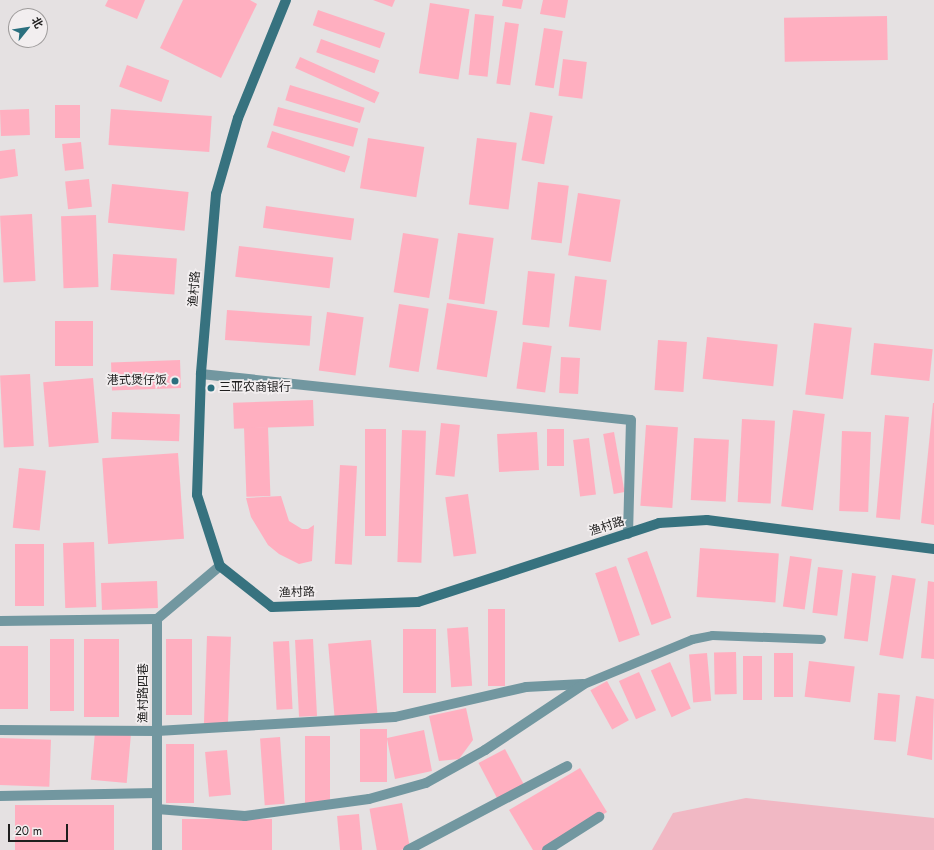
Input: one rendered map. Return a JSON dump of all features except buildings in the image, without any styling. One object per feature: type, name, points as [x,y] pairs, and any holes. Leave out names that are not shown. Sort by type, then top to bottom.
[{"type":"street","name":"渔村路","points":[[286,0],[238,118],[216,194],[201,374],[197,495],[220,566],[272,607],[418,602],[659,523],[707,520],[934,549]]},
{"type":"street","points":[[201,374],[631,420],[628,534]]},
{"type":"street","points":[[0,622],[157,619],[220,566]]},
{"type":"street","name":"渔村路四巷","points":[[157,619],[157,850]]},
{"type":"street","points":[[0,730],[157,731],[395,718],[526,687],[583,684]]},
{"type":"street","points":[[157,809],[245,816],[369,799],[426,783],[485,750],[583,684]]},
{"type":"street","points":[[408,850],[567,766]]},
{"type":"street","points":[[0,796],[157,793]]},
{"type":"street","points":[[547,850],[599,817]]},
{"type":"lane","points":[[583,684],[692,639],[712,635],[821,639]]},
{"type":"shaded area","points":[[746,798],[934,818],[934,850],[652,850],[673,813]]},
{"type":"place","name":"港式煲仔饭","points":[[175,381]]},
{"type":"place","name":"三亚农商银行","points":[[211,388]]}]
